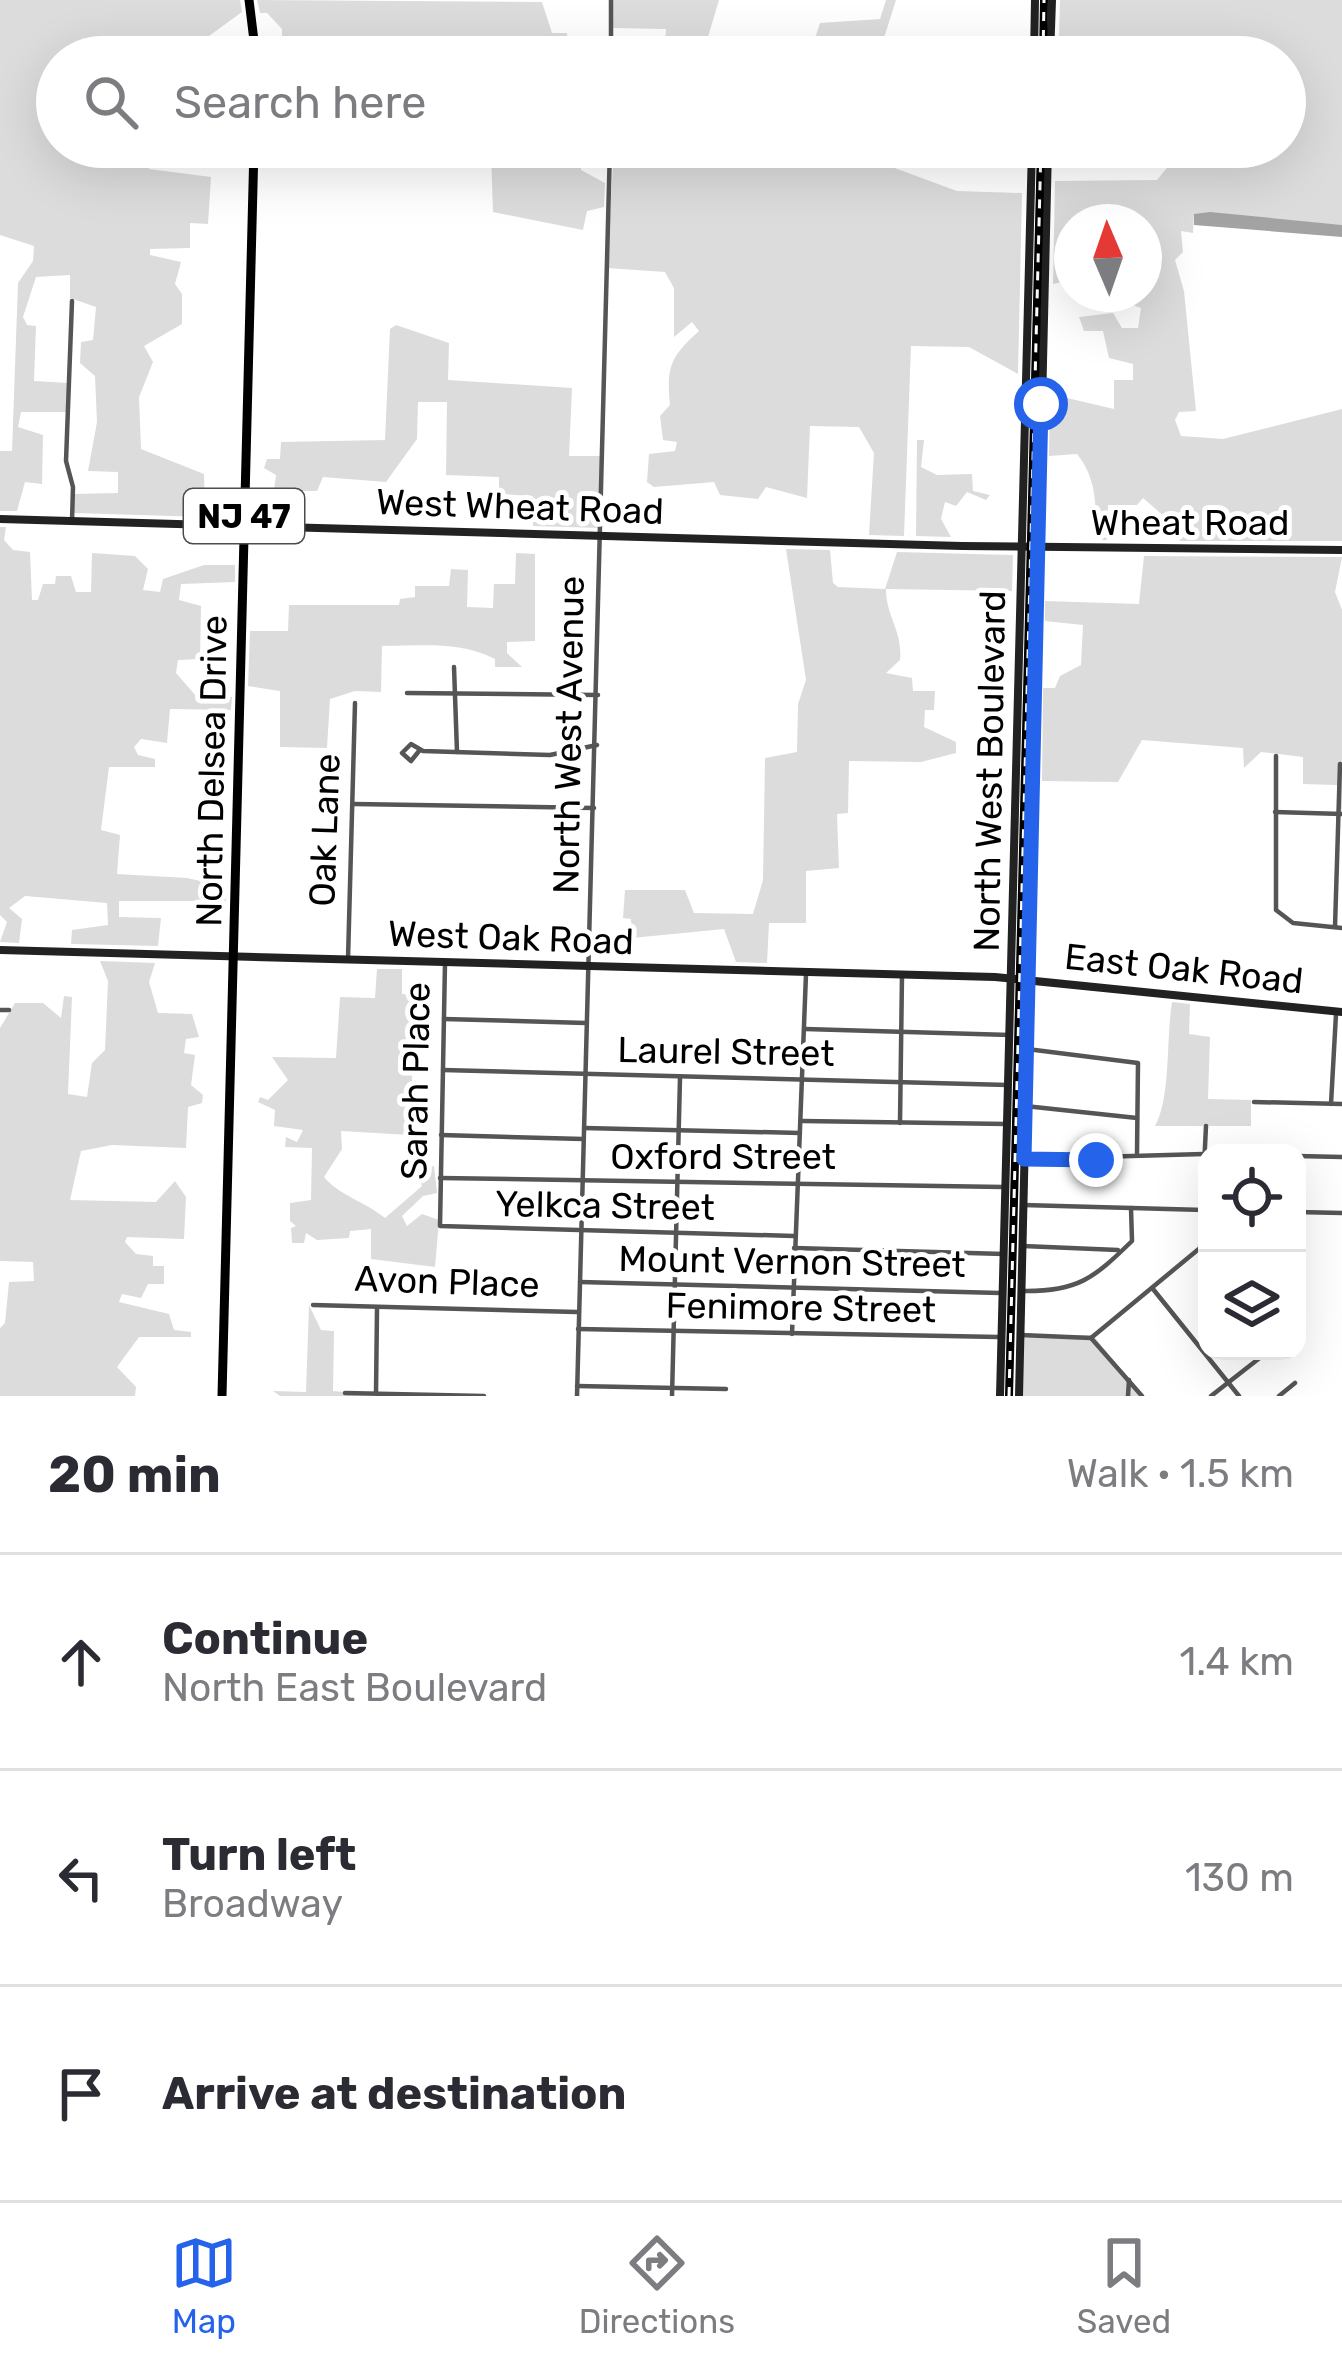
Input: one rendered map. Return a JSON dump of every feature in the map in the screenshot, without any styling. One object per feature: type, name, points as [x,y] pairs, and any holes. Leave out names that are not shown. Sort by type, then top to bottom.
[{"type":"main road","points":[[249,0],[253,36]]},
{"type":"main road","name":"North Delsea Drive","points":[[222,1396],[253,168]]},
{"type":"street","points":[[611,0],[611,36]]},
{"type":"street","points":[[1034,36],[1035,0]]},
{"type":"street","points":[[1051,36],[1052,0]]},
{"type":"street","name":"North West Avenue","points":[[577,1396],[609,168]]},
{"type":"street","name":"North West Boulevard","points":[[1000,1396],[1010,1034],[1020,978],[1022,547],[1031,168]]},
{"type":"street","points":[[1019,1396],[1027,1049],[1020,978],[1047,168]]},
{"type":"street","points":[[72,301],[66,461],[73,487],[72,521]]},
{"type":"street","name":"West Wheat Road","points":[[0,519],[1038,548]]},
{"type":"street","name":"Wheat Road","points":[[1038,548],[1342,550]]},
{"type":"street","points":[[454,668],[457,752]]},
{"type":"street","points":[[407,693],[598,695]]},
{"type":"street","name":"Oak Lane","points":[[348,959],[355,703]]},
{"type":"street","points":[[419,751],[411,761],[402,753],[410,744],[423,752],[550,755],[596,745]]},
{"type":"street","points":[[1276,756],[1277,914],[1293,922],[1338,927],[1340,764]]},
{"type":"street","points":[[352,803],[594,808]]},
{"type":"street","points":[[1275,812],[1340,813]]},
{"type":"street","name":"West Oak Road","points":[[0,950],[1020,978]]},
{"type":"street","name":"Sarah Place","points":[[440,1200],[446,962]]},
{"type":"street","points":[[792,1334],[806,972]]},
{"type":"street","points":[[899,1123],[902,975]]},
{"type":"street","name":"East Oak Road","points":[[1020,978],[1339,1011]]},
{"type":"street","points":[[0,1010],[10,1010]]},
{"type":"street","points":[[1330,1104],[1339,1011]]},
{"type":"street","points":[[444,1019],[586,1023]]},
{"type":"street","points":[[806,1030],[1010,1034]]},
{"type":"street","points":[[1027,1049],[1136,1061],[1137,1153]]},
{"type":"street","points":[[1332,1054],[1342,1054]]},
{"type":"street","name":"Laurel Street","points":[[443,1070],[1008,1085]]},
{"type":"street","points":[[672,1392],[680,1077]]},
{"type":"street","points":[[1254,1102],[1342,1104]]},
{"type":"street","points":[[1025,1106],[1137,1118]]},
{"type":"street","points":[[803,1121],[1007,1124]]},
{"type":"street","points":[[1206,1126],[1206,1144]]},
{"type":"street","points":[[584,1128],[800,1133]]},
{"type":"street","points":[[441,1135],[583,1139]]},
{"type":"street","points":[[1024,1159],[1198,1154]]},
{"type":"street","points":[[1306,1156],[1342,1157]]},
{"type":"street","name":"Oxford Street","points":[[440,1178],[1006,1187]]},
{"type":"street","name":"Yelkca Street","points":[[440,1200],[439,1223],[445,1228],[794,1236]]},
{"type":"street","points":[[1023,1205],[1198,1210]]},
{"type":"street","points":[[1022,1291],[1070,1291],[1134,1236],[1131,1208]]},
{"type":"street","points":[[1306,1212],[1342,1213]]},
{"type":"street","points":[[1022,1246],[1120,1251]]},
{"type":"street","points":[[794,1249],[1004,1253]]},
{"type":"street","points":[[1021,1335],[1090,1338],[1198,1251]]},
{"type":"street","name":"Mount Vernon Street","points":[[580,1282],[1003,1293]]},
{"type":"street","points":[[1153,1289],[1239,1396]]},
{"type":"street","name":"Avon Place","points":[[313,1305],[579,1312]]},
{"type":"street","points":[[376,1393],[377,1307]]},
{"type":"street","name":"Fenimore Street","points":[[578,1329],[1021,1335]]},
{"type":"street","points":[[1090,1338],[1142,1396]]},
{"type":"street","points":[[1211,1396],[1257,1360]]},
{"type":"street","points":[[1129,1380],[1129,1396]]},
{"type":"street","points":[[1279,1396],[1295,1383]]},
{"type":"street","points":[[577,1386],[672,1392],[726,1389]]},
{"type":"street","points":[[345,1393],[484,1396]]},
{"type":"shaded area","points":[[0,0],[240,0],[242,12],[209,36],[36,36],[36,168],[149,168],[211,177],[208,224],[190,223],[190,248],[150,249],[150,255],[181,262],[175,284],[182,294],[182,324],[144,346],[153,362],[139,397],[141,449],[204,474],[205,517],[74,513],[74,494],[118,493],[118,472],[88,471],[97,422],[95,376],[80,363],[81,342],[93,340],[96,307],[70,298],[70,275],[36,277],[23,317],[27,325],[36,326],[34,381],[68,383],[68,412],[21,412],[18,427],[43,435],[42,484],[25,482],[17,511],[0,511],[0,451],[12,451],[18,283],[33,261],[34,246],[0,235]]},
{"type":"shaded area","points":[[257,0],[542,2],[552,33],[567,36],[282,36],[282,29],[267,13],[260,13]]},
{"type":"shaded area","points":[[612,0],[719,0],[708,36],[612,28]]},
{"type":"shaded area","points":[[886,0],[896,0],[885,36],[816,36],[820,23],[880,19]]},
{"type":"shaded area","points":[[1060,0],[1342,0],[1342,225],[1194,214],[1193,233],[1181,231],[1183,252],[1175,260],[1184,291],[1196,411],[1179,412],[1175,420],[1181,436],[1223,439],[1342,409],[1342,541],[1180,541],[1173,524],[1143,498],[1137,505],[1108,505],[1107,540],[1102,540],[1094,529],[1093,490],[1083,462],[1077,454],[1049,456],[1050,394],[1114,409],[1114,380],[1133,380],[1133,364],[1109,358],[1103,331],[1084,331],[1079,317],[1113,313],[1122,328],[1138,328],[1140,312],[1162,312],[1162,204],[1055,204],[1055,181],[1157,180],[1167,168],[1306,168],[1306,36],[1059,36]]},
{"type":"shaded area","points":[[492,168],[581,168],[605,183],[604,207],[587,211],[583,230],[493,212]]},
{"type":"shaded area","points":[[613,168],[895,168],[957,191],[1022,193],[1018,374],[969,347],[911,346],[904,536],[869,535],[874,453],[859,427],[810,426],[807,498],[766,487],[758,499],[720,495],[714,482],[654,487],[647,482],[649,454],[675,451],[677,442],[663,440],[660,416],[670,405],[672,363],[699,331],[692,322],[674,337],[674,288],[665,272],[607,268]]},
{"type":"shaded area","points":[[1194,214],[1342,225],[1342,237],[1194,225]]},
{"type":"shaded area","points":[[396,325],[449,343],[448,380],[572,388],[569,456],[602,456],[601,528],[533,526],[533,496],[499,494],[499,477],[446,475],[447,402],[418,402],[417,439],[386,482],[323,477],[317,491],[274,491],[276,475],[264,468],[267,459],[280,459],[281,442],[385,440],[390,329]]},
{"type":"shaded area","points":[[917,440],[924,440],[921,467],[937,475],[972,474],[973,491],[990,495],[986,500],[967,492],[956,506],[945,502],[941,519],[951,537],[916,536]]},
{"type":"shaded area","points":[[0,527],[6,527],[4,540],[13,550],[30,552],[32,600],[38,600],[43,584],[55,584],[56,576],[71,576],[76,592],[91,592],[92,553],[135,556],[148,569],[143,590],[160,592],[163,579],[204,565],[235,565],[235,582],[181,584],[179,600],[201,606],[200,659],[178,660],[176,673],[196,696],[232,697],[231,710],[170,709],[167,743],[141,739],[134,747],[138,755],[155,759],[155,767],[109,767],[101,830],[120,835],[117,874],[187,878],[227,887],[226,901],[119,901],[119,917],[161,918],[158,946],[71,944],[72,930],[108,925],[107,903],[25,896],[9,908],[22,919],[19,943],[0,942],[7,922],[0,915]]},
{"type":"shaded area","points":[[786,549],[830,550],[833,583],[838,587],[885,589],[897,552],[1013,555],[1012,591],[886,589],[900,660],[886,673],[912,678],[913,691],[935,691],[934,710],[925,710],[924,727],[956,742],[956,753],[921,762],[849,761],[848,813],[837,814],[839,868],[806,871],[806,923],[769,923],[767,963],[736,962],[724,929],[632,938],[631,919],[623,918],[625,890],[685,890],[694,913],[753,914],[763,880],[765,758],[797,752],[798,704],[806,680]]},
{"type":"shaded area","points":[[516,553],[535,554],[535,641],[507,642],[507,653],[522,667],[495,667],[495,659],[454,647],[382,646],[381,692],[355,691],[330,699],[327,748],[280,747],[280,691],[248,686],[250,631],[288,631],[289,605],[399,605],[400,599],[415,597],[415,586],[449,586],[451,569],[468,570],[467,607],[493,608],[494,584],[515,584]]},
{"type":"shaded area","points":[[1144,556],[1342,557],[1335,592],[1342,610],[1342,814],[1337,785],[1303,784],[1303,757],[1261,752],[1244,768],[1243,748],[1142,740],[1118,782],[1042,781],[1043,688],[1055,688],[1060,676],[1081,665],[1083,625],[1045,621],[1045,601],[1139,604]]},
{"type":"shaded area","points":[[100,961],[155,963],[149,982],[158,1013],[192,1014],[199,1037],[186,1039],[184,1053],[195,1055],[191,1085],[203,1095],[202,1103],[188,1107],[186,1148],[112,1145],[81,1151],[70,1200],[156,1202],[175,1181],[186,1197],[184,1239],[127,1237],[125,1242],[136,1254],[153,1256],[153,1266],[164,1266],[164,1284],[148,1284],[141,1298],[122,1294],[119,1302],[169,1314],[174,1330],[191,1332],[191,1337],[139,1337],[117,1367],[136,1387],[135,1396],[0,1396],[0,1328],[5,1323],[9,1282],[34,1281],[33,1262],[0,1261],[0,1028],[15,1003],[43,1003],[61,1018],[64,996],[72,997],[68,1094],[87,1097],[92,1063],[105,1050],[108,981]]},
{"type":"shaded area","points":[[377,969],[402,969],[402,994],[415,995],[410,1135],[341,1131],[342,1149],[324,1177],[385,1218],[422,1186],[417,1171],[434,1166],[437,1193],[423,1196],[402,1216],[407,1226],[422,1214],[439,1220],[435,1267],[371,1259],[371,1229],[350,1231],[349,1238],[317,1240],[306,1233],[304,1243],[292,1243],[291,1228],[296,1226],[290,1221],[290,1203],[311,1200],[312,1148],[285,1147],[286,1137],[297,1142],[303,1130],[274,1126],[275,1110],[258,1102],[260,1097],[268,1100],[288,1080],[272,1057],[336,1058],[340,997],[375,998]]},
{"type":"shaded area","points":[[1172,1002],[1190,1004],[1189,1034],[1210,1037],[1208,1099],[1251,1100],[1251,1126],[1155,1126],[1166,1084]]},
{"type":"shaded area","points":[[309,1305],[321,1330],[334,1331],[333,1391],[386,1396],[280,1396],[273,1391],[306,1392]]},
{"type":"shaded area","points":[[1021,1335],[1093,1335],[1142,1396],[1019,1396]]},
{"type":"railway","points":[[1043,36],[1044,0]]},
{"type":"railway","points":[[1009,1396],[1040,168]]},
{"type":"route","points":[[1041,404],[1024,1159],[1096,1160]]}]
